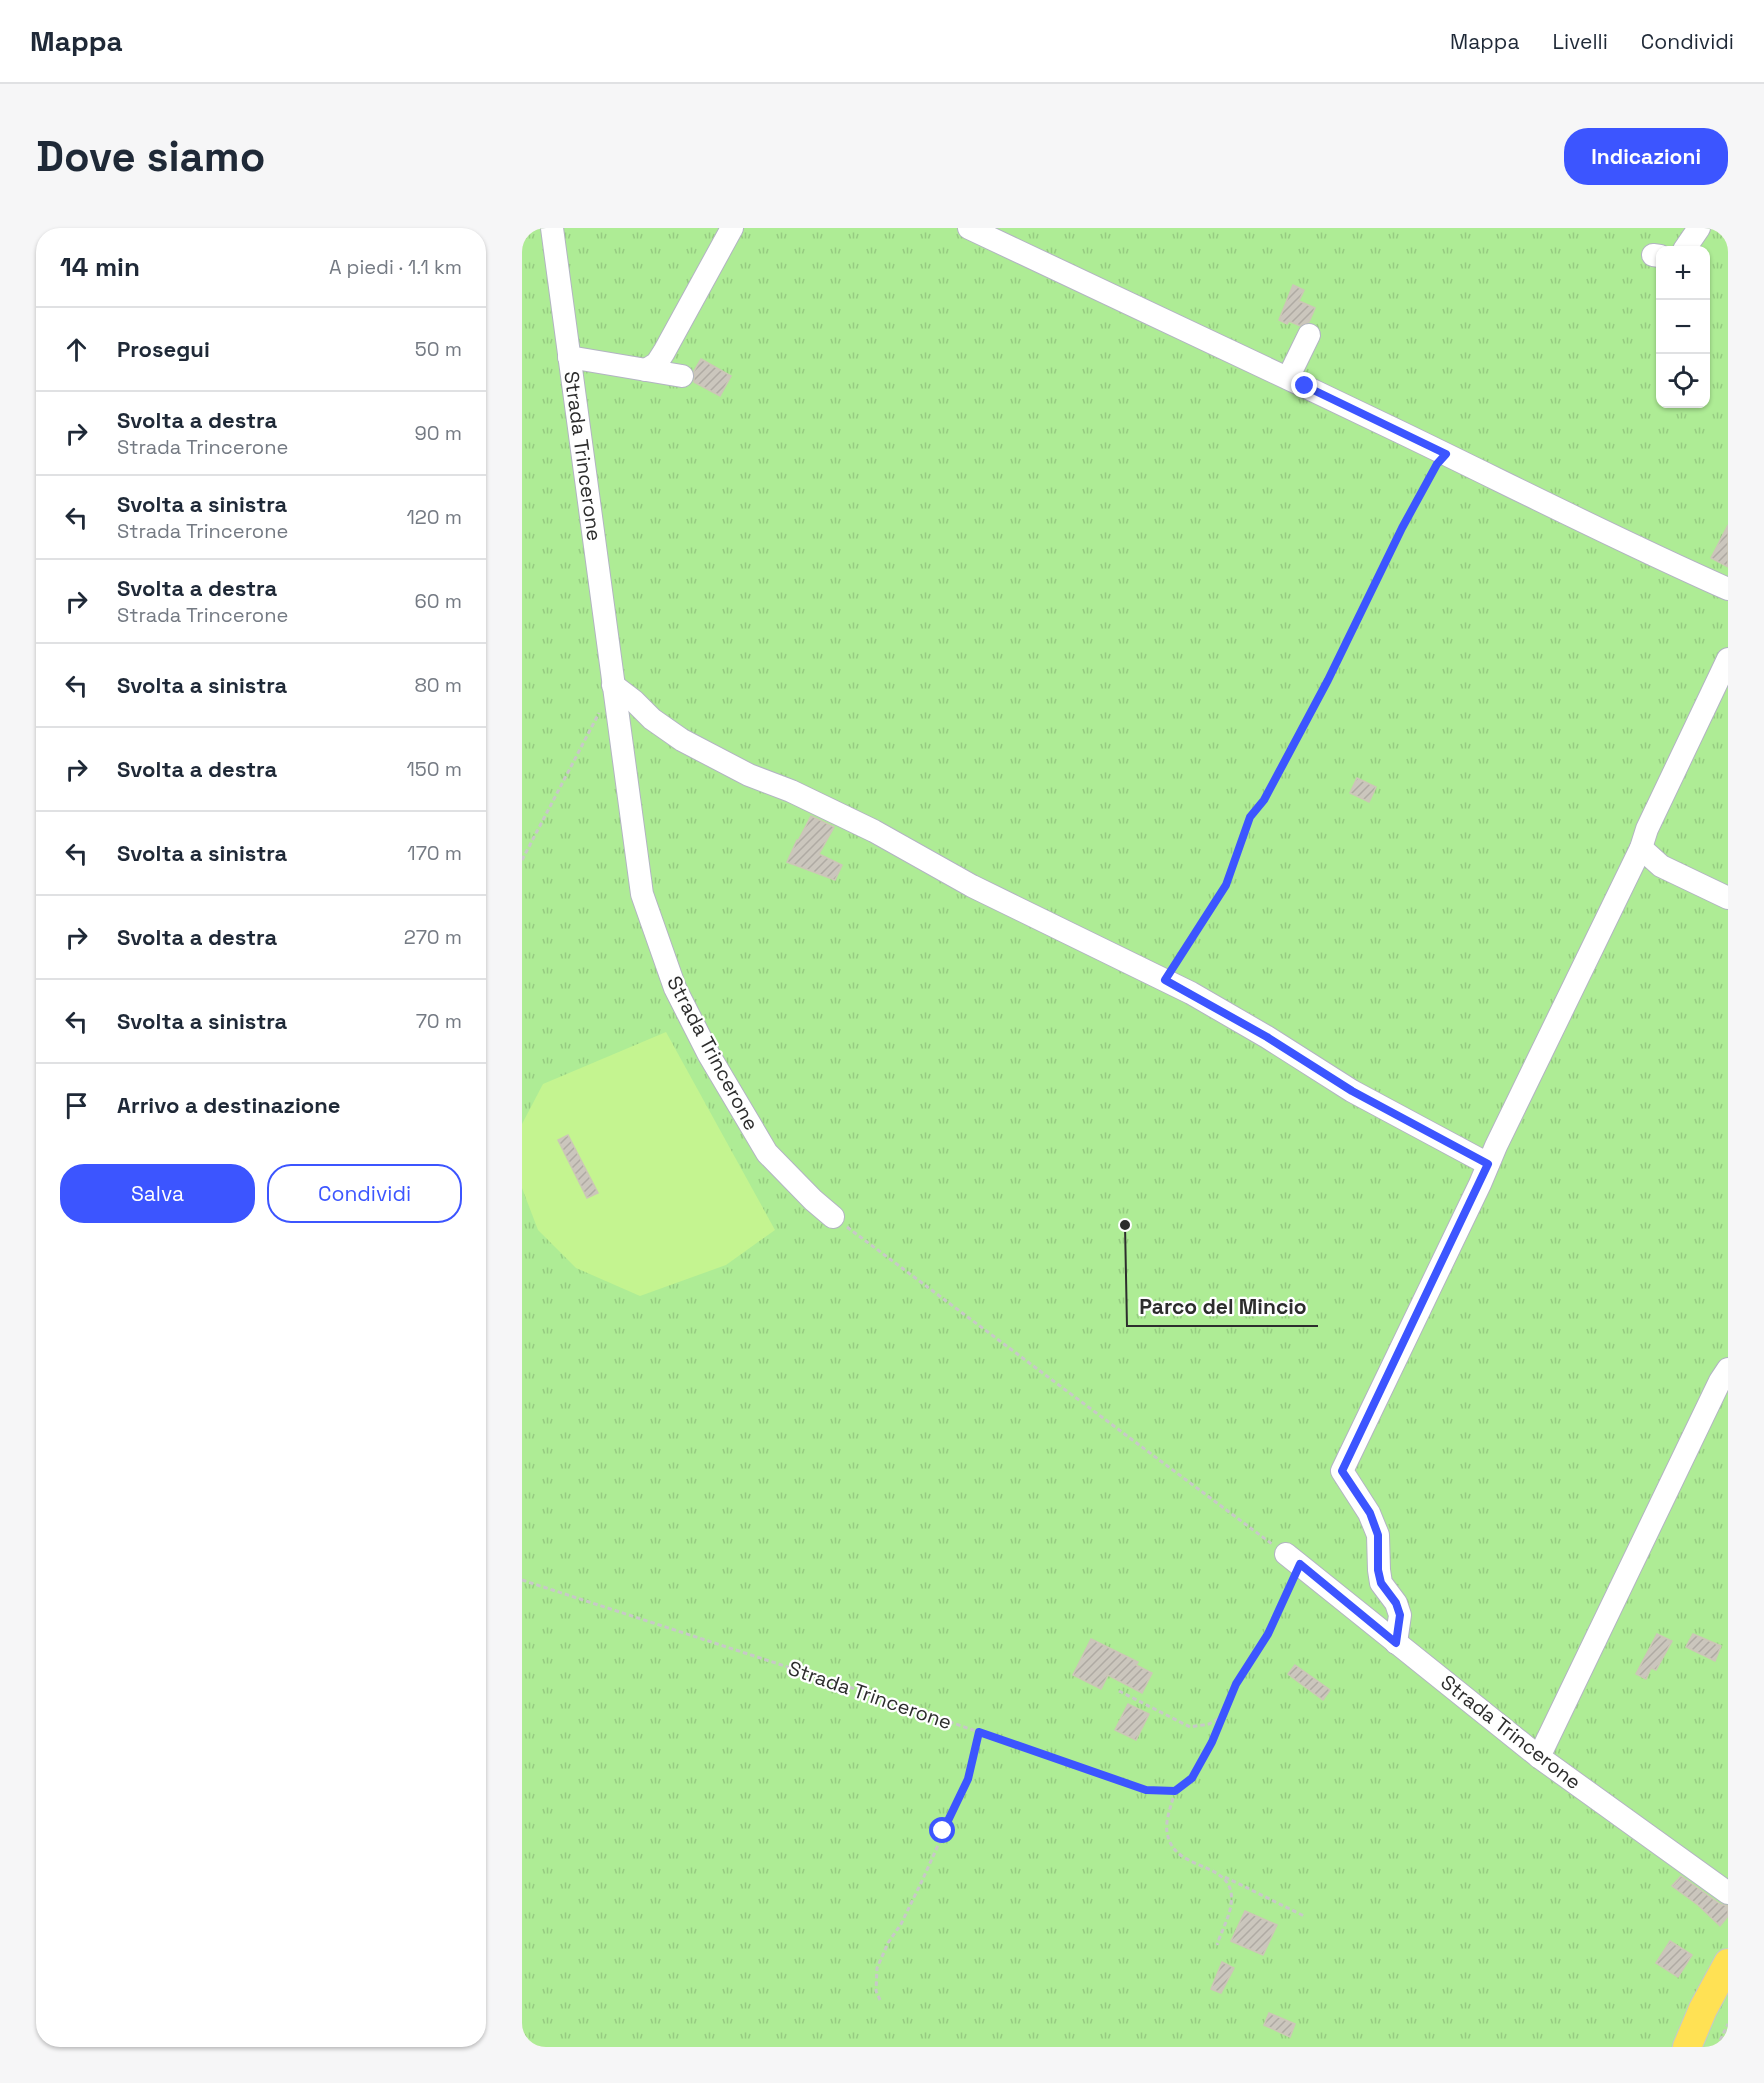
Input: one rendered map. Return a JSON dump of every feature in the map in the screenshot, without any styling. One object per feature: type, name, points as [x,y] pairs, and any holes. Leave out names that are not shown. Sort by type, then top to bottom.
[{"type":"main road","points":[[1688,2047],[1703,2009],[1728,1963]]},
{"type":"street","name":"Strada Trincerone","points":[[552,228],[642,894],[675,988],[709,1054],[767,1153],[833,1217]]},
{"type":"street","points":[[646,370],[657,363],[664,352],[732,228]]},
{"type":"street","points":[[969,228],[1288,378],[1651,555],[1728,589]]},
{"type":"street","points":[[1686,246],[1699,228]]},
{"type":"street","points":[[1288,378],[1309,335]]},
{"type":"street","points":[[569,357],[682,376]]},
{"type":"street","points":[[1396,1643],[1400,1615],[1396,1603],[1381,1583],[1378,1570],[1378,1535],[1370,1513],[1342,1471],[1641,848],[1647,829],[1728,659]]},
{"type":"street","points":[[613,685],[652,719],[682,740],[749,775],[791,791],[874,831],[972,886],[1165,980],[1267,1037],[1352,1091],[1488,1164]]},
{"type":"street","points":[[1641,848],[1661,866],[1728,898]]},
{"type":"street","points":[[1539,1757],[1720,1381],[1728,1369]]},
{"type":"street","name":"Strada Trincerone","points":[[1293,1559],[1539,1757],[1728,1893]]},
{"type":"path","points":[[1165,980],[1226,885],[1250,817],[1264,800],[1328,680],[1402,528],[1437,464],[1446,454]]},
{"type":"path","points":[[522,860],[613,685]]},
{"type":"path","points":[[833,1217],[1293,1559],[1268,1634],[1236,1684],[1212,1742],[1192,1778],[1175,1791],[1166,1829],[1169,1843],[1178,1855],[1304,1916]]},
{"type":"path","name":"Strada Trincerone","points":[[522,1580],[1146,1790],[1175,1791]]},
{"type":"path","points":[[1119,1690],[1190,1726],[1209,1724],[1223,1715]]},
{"type":"path","points":[[880,2000],[876,1991],[877,1968],[921,1883],[968,1779],[979,1732]]},
{"type":"path","points":[[1217,1945],[1231,1905],[1230,1890],[1223,1876]]},
{"type":"path","points":[[1717,2047],[1728,2024]]},
{"type":"green space","points":[[522,228],[1728,228],[1728,2047],[522,2047]]},
{"type":"green space","points":[[666,1032],[775,1230],[726,1265],[640,1296],[576,1268],[538,1230],[522,1188],[522,1124],[543,1084]]},
{"type":"building","points":[[1293,285],[1304,290],[1299,301],[1315,308],[1309,322],[1300,326],[1279,320]]},
{"type":"building","points":[[701,359],[731,376],[720,396],[694,382],[694,371]]},
{"type":"building","points":[[1728,525],[1728,567],[1711,558]]},
{"type":"building","points":[[1357,778],[1376,787],[1369,802],[1350,793]]},
{"type":"building","points":[[811,816],[834,827],[819,854],[842,865],[835,880],[787,862]]},
{"type":"building","points":[[568,1135],[598,1193],[587,1198],[558,1140]]},
{"type":"building","points":[[1657,1634],[1672,1641],[1656,1670],[1651,1668],[1646,1679],[1636,1674]]},
{"type":"building","points":[[1693,1634],[1721,1646],[1715,1661],[1686,1647]]},
{"type":"building","points":[[1091,1639],[1138,1662],[1136,1665],[1152,1673],[1142,1693],[1108,1675],[1101,1689],[1073,1675]]},
{"type":"building","points":[[1295,1665],[1330,1690],[1323,1700],[1288,1674]]},
{"type":"building","points":[[1128,1704],[1149,1714],[1136,1740],[1115,1730]]},
{"type":"building","points":[[1681,1876],[1720,1904],[1728,1906],[1728,1916],[1720,1926],[1698,1905],[1672,1886]]},
{"type":"building","points":[[1245,1911],[1277,1925],[1263,1955],[1231,1941]]},
{"type":"building","points":[[1670,1941],[1692,1955],[1678,1977],[1656,1963]]},
{"type":"building","points":[[1222,1962],[1234,1968],[1221,1993],[1211,1989]]},
{"type":"building","points":[[1269,2013],[1295,2024],[1290,2037],[1264,2025]]},
{"type":"place","name":"Parco del Mincio","points":[[1125,1225]]},
{"type":"route","points":[[943,1831],[968,1779],[979,1732],[1146,1790],[1175,1791],[1192,1778],[1212,1742],[1236,1684],[1268,1634],[1300,1564],[1396,1643],[1400,1615],[1396,1603],[1381,1583],[1378,1570],[1378,1535],[1370,1513],[1342,1471],[1488,1164],[1352,1091],[1267,1037],[1165,980],[1226,885],[1250,817],[1264,800],[1328,680],[1402,528],[1437,464],[1446,454],[1305,386]]}]
